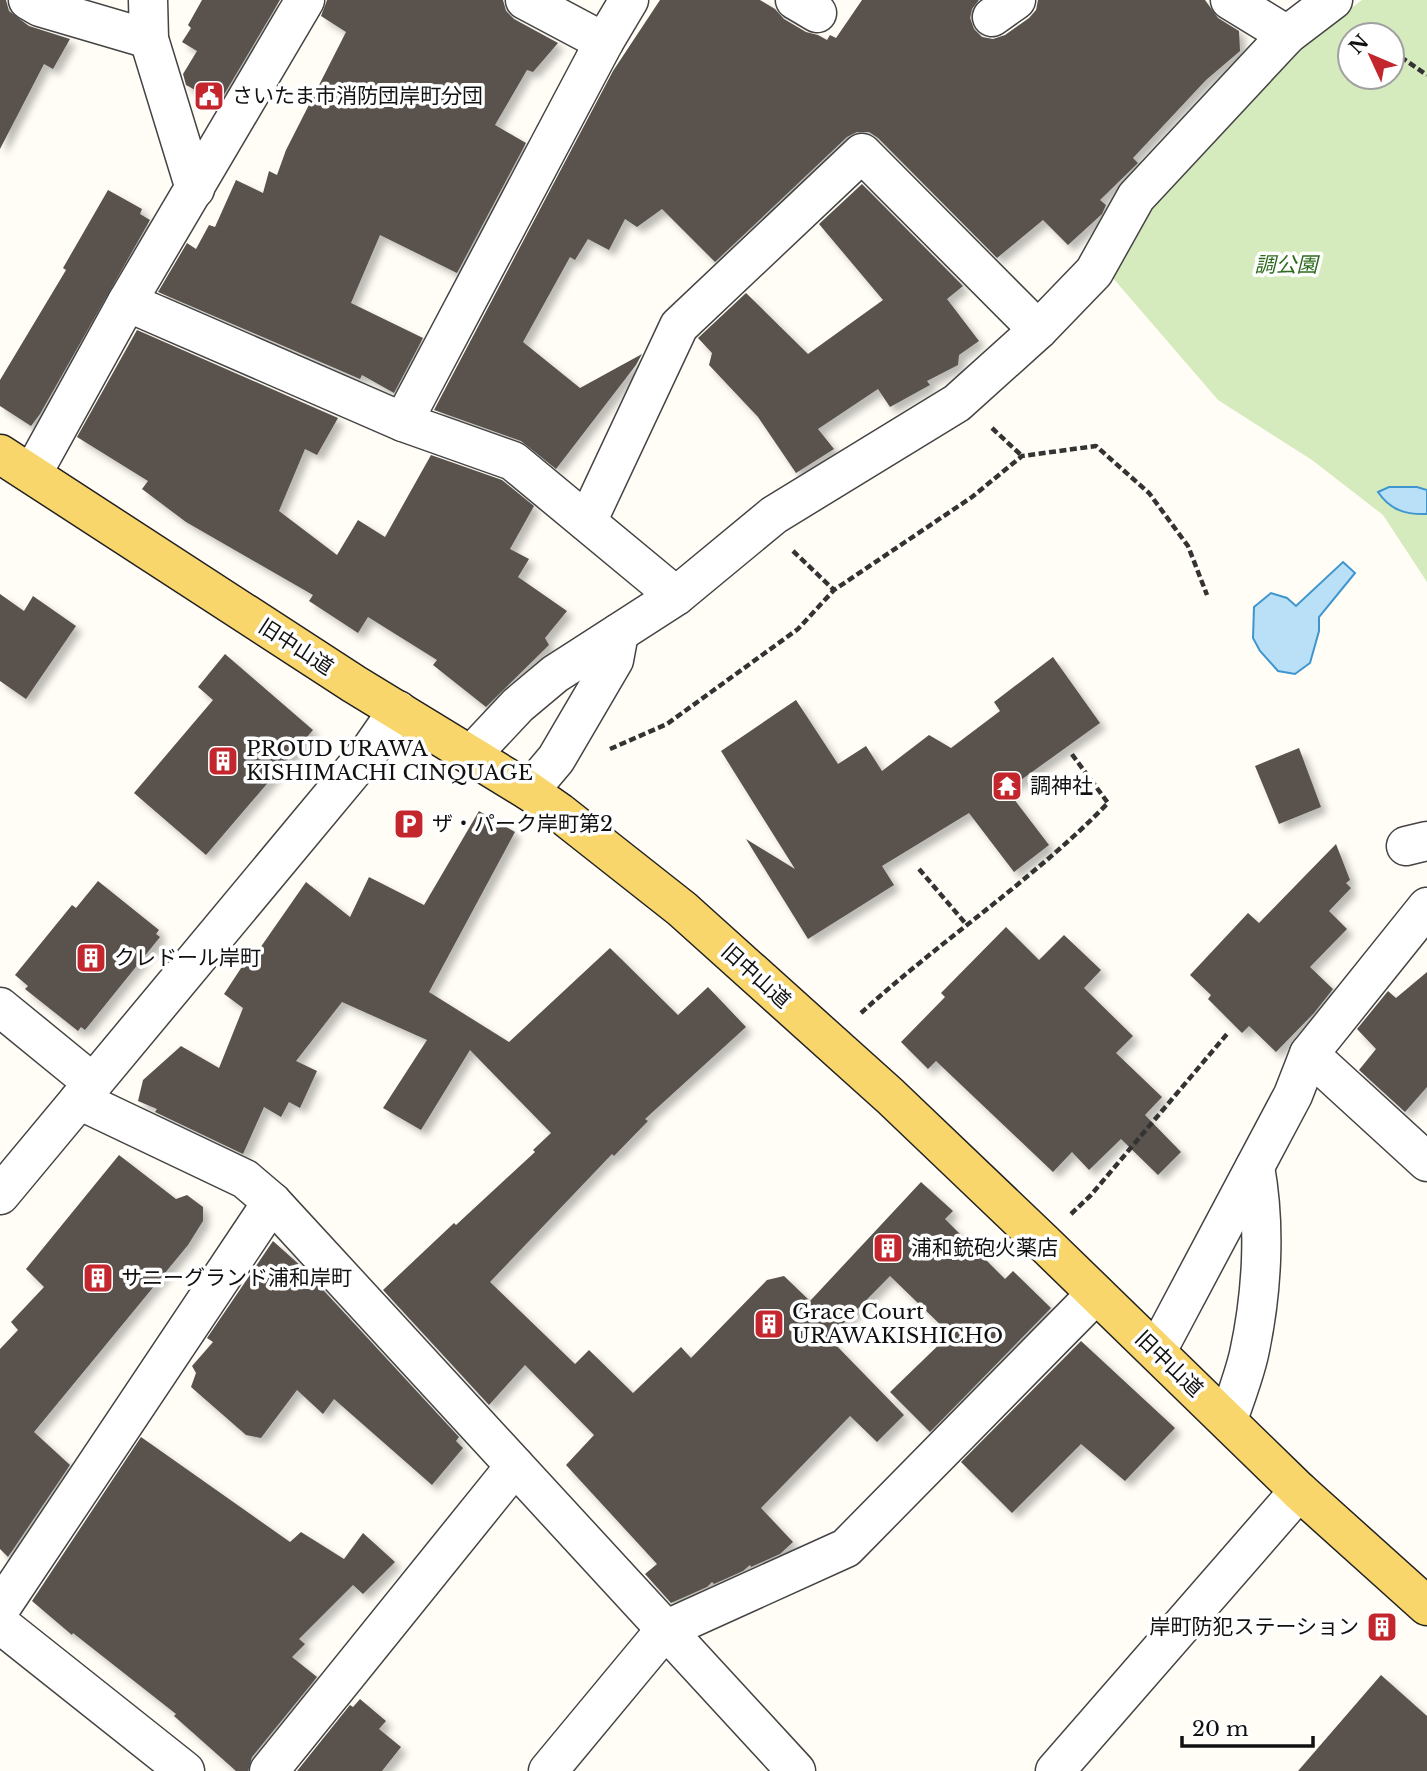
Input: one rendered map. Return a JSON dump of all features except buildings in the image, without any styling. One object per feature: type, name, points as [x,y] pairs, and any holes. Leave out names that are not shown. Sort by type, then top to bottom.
[{"type":"main road","name":"旧中山道","points":[[16,464],[331,669],[529,791],[682,909],[830,1042],[1044,1242],[1299,1491],[1427,1606]]},
{"type":"street","points":[[28,0],[40,7],[149,38]]},
{"type":"street","points":[[148,0],[149,38],[195,189]]},
{"type":"street","points":[[16,464],[127,302],[305,0]]},
{"type":"street","points":[[525,0],[604,42]]},
{"type":"street","points":[[403,422],[604,42],[629,0]]},
{"type":"street","points":[[1230,0],[1287,35]]},
{"type":"street","points":[[471,755],[536,689],[676,596],[774,515],[957,403],[1038,330],[1094,272],[1136,197],[1287,35],[1333,0]]},
{"type":"street","points":[[587,522],[679,326],[862,153],[1038,330]]},
{"type":"street","points":[[127,302],[403,422],[513,461],[676,596]]},
{"type":"street","points":[[529,791],[556,759],[614,660],[619,633]]},
{"type":"street","points":[[0,1195],[371,749],[398,710]]},
{"type":"street","points":[[1157,1351],[1293,1095],[1308,1054],[1427,907]]},
{"type":"street","points":[[0,1007],[86,1091],[245,1179],[272,1202],[796,1771]]},
{"type":"street","points":[[1308,1054],[1427,1162]]},
{"type":"street","points":[[1228,1420],[1248,1356],[1256,1314],[1261,1201],[1255,1167]]},
{"type":"street","points":[[0,1608],[272,1202]]},
{"type":"street","points":[[548,1771],[665,1630],[846,1548],[1096,1294]]},
{"type":"street","points":[[269,1771],[515,1466]]},
{"type":"street","points":[[1055,1771],[1299,1491]]},
{"type":"street","points":[[0,1624],[185,1771]]},
{"type":"path","points":[[1406,61],[1427,75]]},
{"type":"path","points":[[984,420],[1022,456]]},
{"type":"path","points":[[605,752],[667,724],[798,629],[834,590],[972,497],[1022,456],[1096,446],[1149,493],[1188,546],[1207,595]]},
{"type":"path","points":[[785,544],[834,590]]},
{"type":"path","points":[[830,1042],[894,983],[1038,869],[1108,803],[1071,753]]},
{"type":"path","points":[[919,870],[967,925]]},
{"type":"path","points":[[1044,1242],[1091,1195],[1227,1034]]},
{"type":"green space","name":"調公園","points":[[1362,0],[1427,0],[1427,582],[1383,515],[1312,460],[1218,400],[1112,277],[1148,214],[1202,146],[1280,62]]},
{"type":"water","points":[[1389,487],[1417,487],[1427,490],[1427,514],[1412,514],[1393,507],[1378,492]]},
{"type":"water","points":[[1343,562],[1355,573],[1319,617],[1319,631],[1310,663],[1295,674],[1278,671],[1260,651],[1253,638],[1254,607],[1271,593],[1287,598],[1296,606]]},
{"type":"place","name":"さいたま市消防団岸町分団","points":[[209,96]]},
{"type":"place","name":"PROUD URAWA KISHIMACHI CINQUAGE","points":[[223,761]]},
{"type":"place","name":"調神社","points":[[1007,786]]},
{"type":"place","name":"ザ・パーク岸町第2","points":[[409,824]]},
{"type":"place","name":"クレドール岸町","points":[[91,958]]},
{"type":"place","name":"浦和銃砲火薬店","points":[[888,1248]]},
{"type":"place","name":"サニーグランド浦和岸町","points":[[98,1278]]},
{"type":"place","name":"Grace Court URAWAKISHICHO","points":[[769,1324]]},
{"type":"place","name":"岸町防犯ステーション","points":[[1382,1627]]}]
